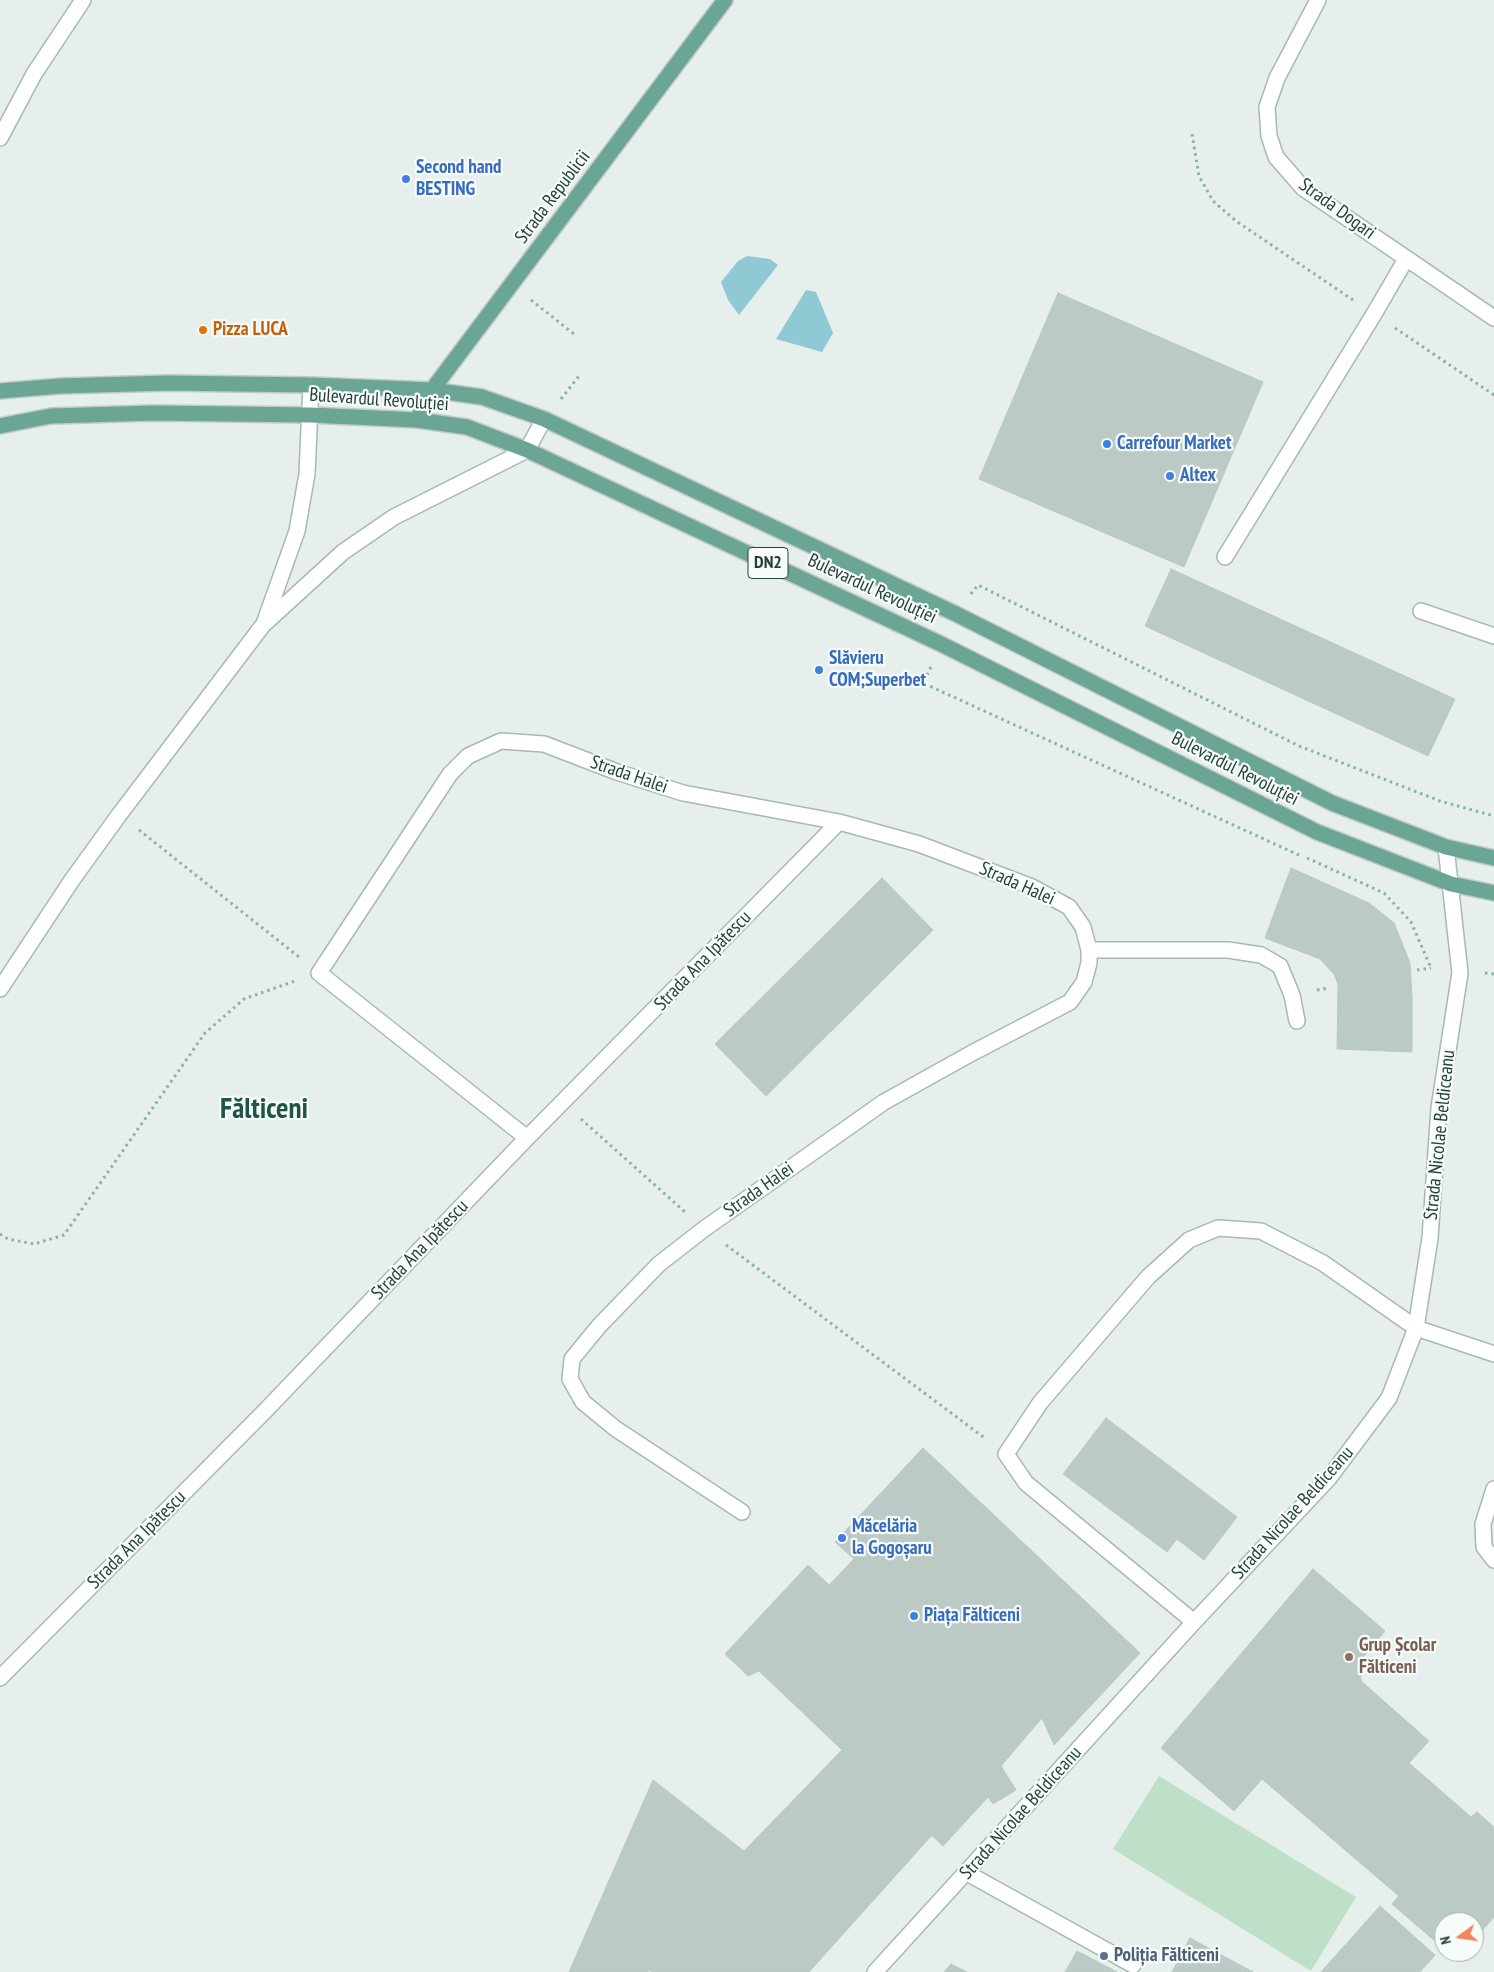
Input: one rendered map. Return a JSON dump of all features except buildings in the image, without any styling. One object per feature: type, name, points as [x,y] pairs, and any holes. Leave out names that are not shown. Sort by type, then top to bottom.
[{"type":"main road","name":"Strada Republicii","points":[[417,420],[432,390],[725,0]]},
{"type":"main road","name":"Bulevardul Revoluției","points":[[0,391],[60,386],[168,383],[311,385],[432,390],[482,397],[544,419],[956,614],[1332,802],[1446,847],[1494,858]]},
{"type":"main road","name":"Bulevardul Revoluției","points":[[0,426],[51,416],[153,414],[310,415],[417,420],[467,427],[527,450],[941,644],[1317,832],[1451,884],[1494,894]]},
{"type":"street","points":[[0,138],[34,74],[83,0]]},
{"type":"street","name":"Strada Dogari","points":[[1318,0],[1277,78],[1267,107],[1269,136],[1276,157],[1302,188],[1494,318]]},
{"type":"street","points":[[1225,557],[1374,314],[1406,258]]},
{"type":"street","points":[[263,625],[297,531],[307,474],[311,385]]},
{"type":"street","points":[[0,989],[72,880],[263,625],[342,552],[387,522],[527,450],[544,419]]},
{"type":"street","points":[[1421,611],[1494,636]]},
{"type":"street","name":"Strada Halei","points":[[319,973],[450,774],[468,756],[502,741],[544,744],[617,772],[683,793],[839,822],[919,844],[1032,888],[1069,908],[1083,927],[1089,950],[1089,963],[1084,982],[1070,1002],[972,1052],[884,1102],[704,1229],[659,1264],[599,1326],[572,1358],[570,1379],[583,1402],[616,1429],[742,1512]]},
{"type":"street","name":"Strada Ana Ipătescu","points":[[0,1678],[264,1412],[527,1138],[563,1104],[839,822]]},
{"type":"street","name":"Strada Nicolae Beldiceanu","points":[[876,1972],[1335,1470],[1389,1398],[1416,1328],[1430,1238],[1439,1108],[1460,972],[1446,847]]},
{"type":"street","points":[[1089,950],[1228,950],[1260,955],[1280,966],[1292,995],[1297,1021]]},
{"type":"street","points":[[319,973],[527,1138]]},
{"type":"street","points":[[1194,1622],[1026,1483],[1006,1454],[1040,1403],[1148,1277],[1189,1240],[1218,1228],[1261,1231],[1323,1264],[1416,1328],[1494,1354]]},
{"type":"street","points":[[1494,1489],[1483,1524],[1484,1547],[1494,1560]]},
{"type":"street","points":[[967,1873],[1133,1965]]},
{"type":"path","points":[[1192,134],[1199,176],[1213,201],[1236,221],[1494,395]]},
{"type":"path","points":[[512,284],[574,334]]},
{"type":"path","points":[[119,815],[319,973]]},
{"type":"path","points":[[0,1234],[8,1239],[34,1244],[64,1235],[204,1033],[244,999],[319,973]]},
{"type":"path","points":[[563,1104],[704,1229],[1006,1454]]},
{"type":"green space","points":[[1159,1776],[1356,1897],[1311,1971],[1113,1849]]},
{"type":"water","points":[[747,256],[770,259],[778,265],[739,315],[728,300],[721,282],[738,261]]},
{"type":"water","points":[[806,290],[816,292],[833,333],[822,352],[776,339]]},
{"type":"place","name":"Second hand BESTING","points":[[406,179]]},
{"type":"place","name":"Pizza LUCA","points":[[203,330]]},
{"type":"place","name":"Carrefour Market","points":[[1107,444]]},
{"type":"place","name":"Altex","points":[[1170,476]]},
{"type":"place","name":"Slăvieru COM;Superbet","points":[[819,670]]},
{"type":"place","name":"Măcelăria la Gogoșaru","points":[[842,1538]]},
{"type":"place","name":"Piața Fălticeni","points":[[914,1616]]},
{"type":"place","name":"Grup Școlar Fălticeni","points":[[1349,1657]]},
{"type":"place","name":"Poliția Fălticeni","points":[[1104,1956]]},
{"type":"district","name":"Fălticeni","points":[[264,1110]]}]
